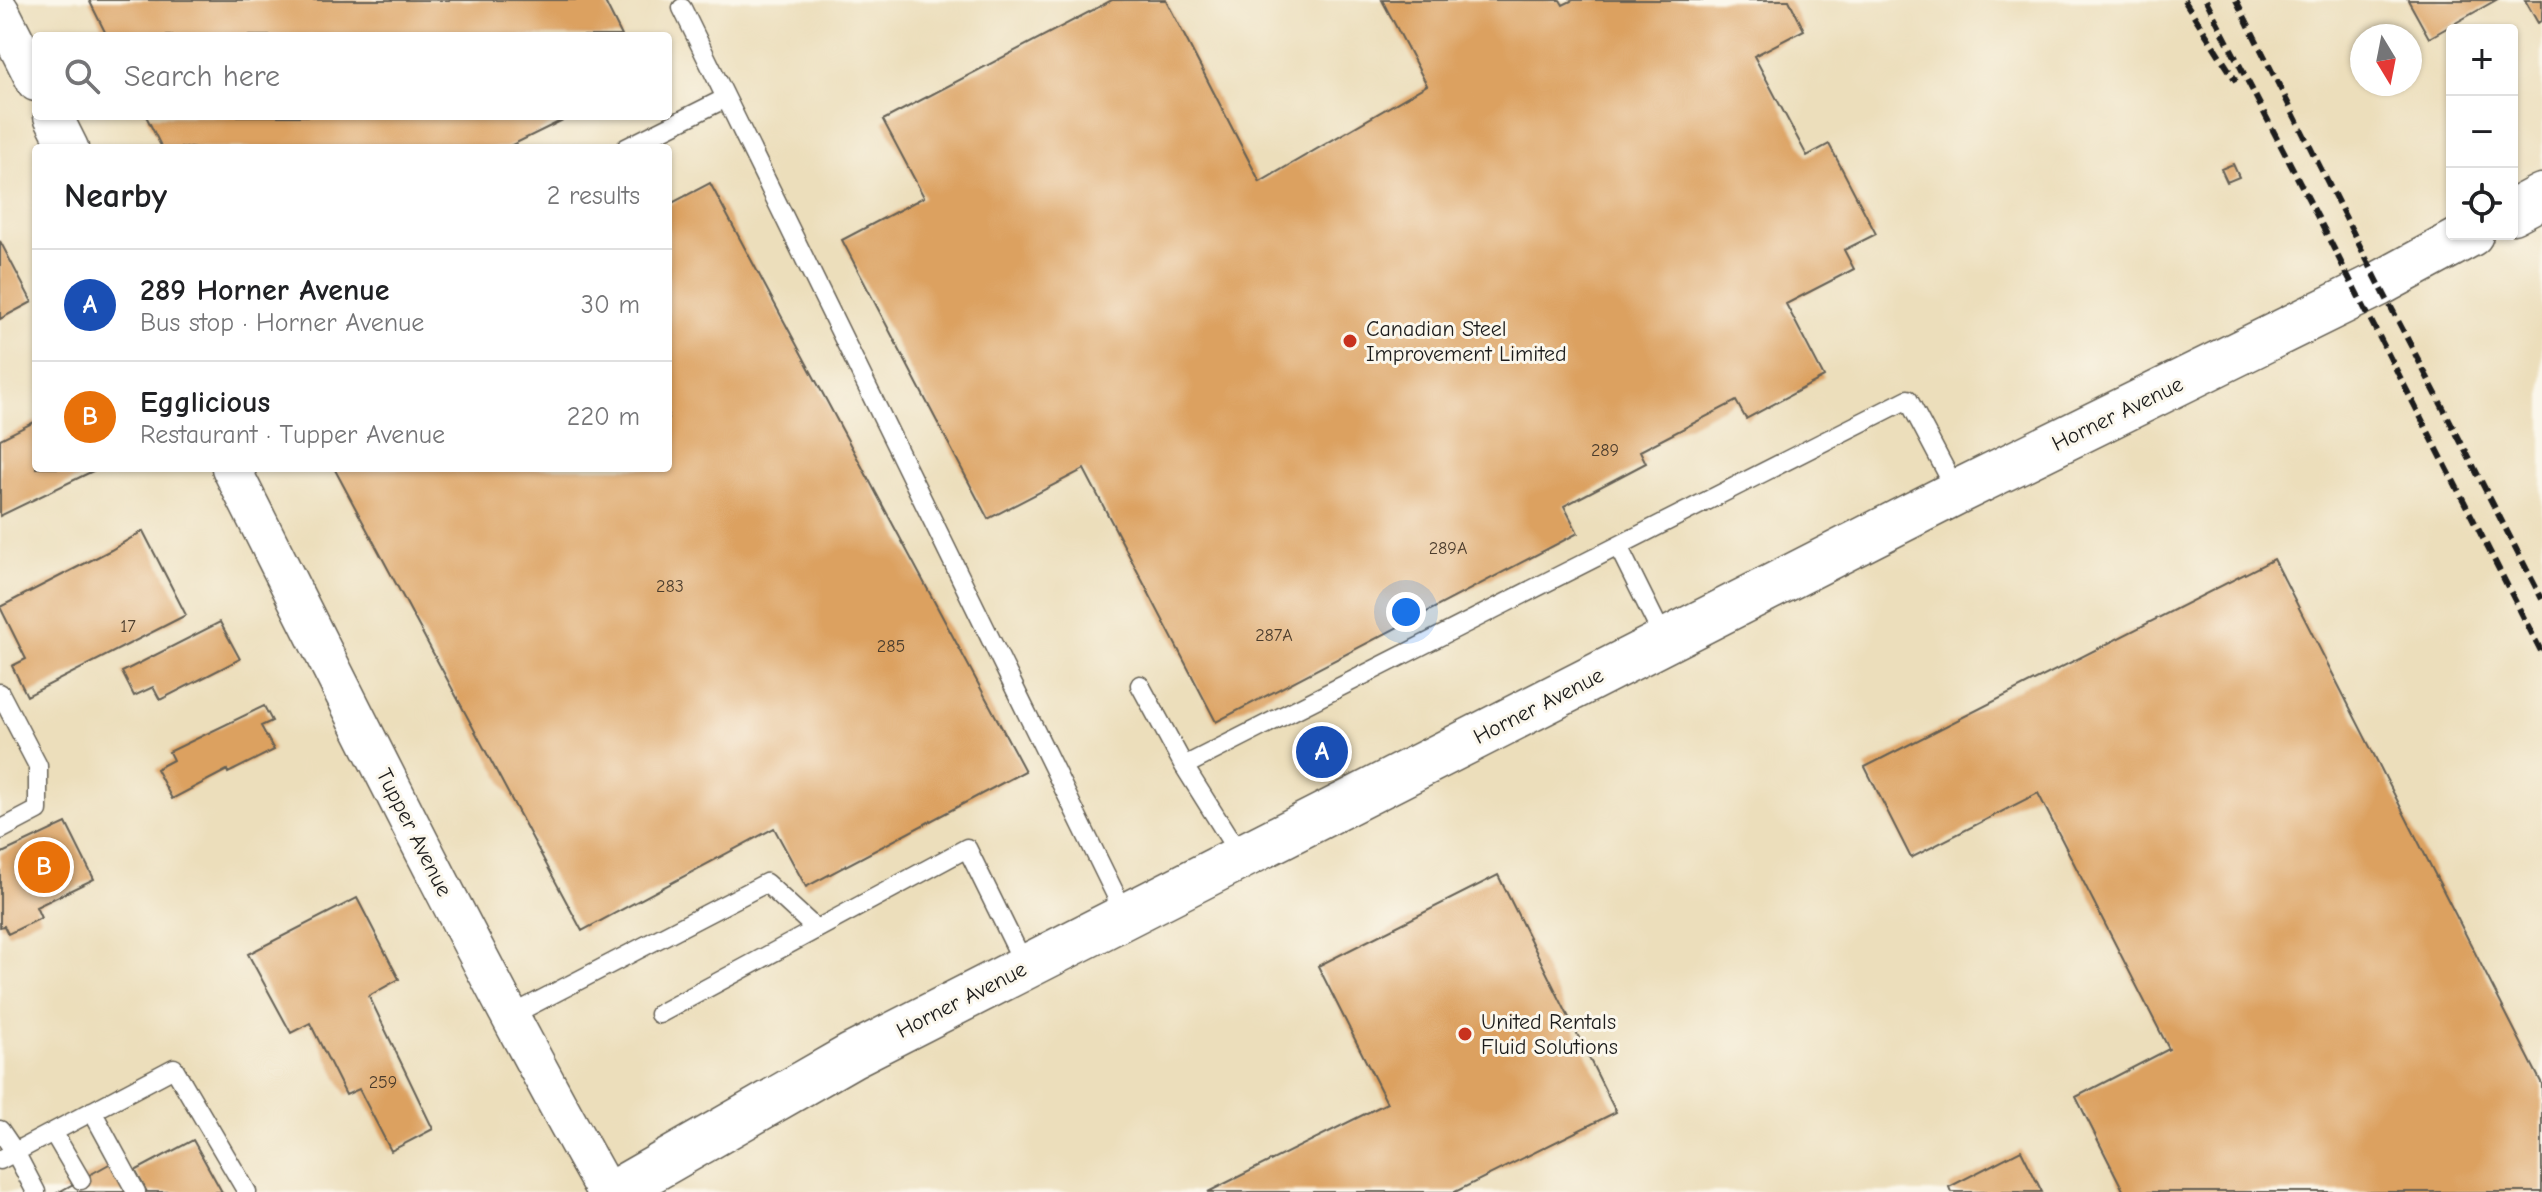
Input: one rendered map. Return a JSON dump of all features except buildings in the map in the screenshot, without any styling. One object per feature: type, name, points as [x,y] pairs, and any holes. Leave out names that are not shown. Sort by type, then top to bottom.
[{"type":"main road","points":[[2518,209],[2542,196]]},
{"type":"main road","name":"Horner Avenue","points":[[614,1192],[851,1056],[1025,966],[1957,492],[2368,290],[2460,240]]},
{"type":"street","points":[[0,11],[32,74]]},
{"type":"street","points":[[55,120],[67,144]]},
{"type":"street","name":"Tupper Avenue","points":[[233,472],[413,829],[606,1192]]},
{"type":"lane","points":[[682,8],[1126,916]]},
{"type":"lane","points":[[634,144],[726,98]]},
{"type":"lane","points":[[1184,766],[1908,399],[1957,492]]},
{"type":"lane","points":[[1618,546],[1665,641]]},
{"type":"lane","points":[[1140,685],[1184,766],[1241,857]]},
{"type":"lane","points":[[0,693],[38,766],[38,810],[0,830]]},
{"type":"lane","points":[[659,1014],[967,848],[1025,966]]},
{"type":"lane","points":[[510,1016],[766,883],[816,929]]},
{"type":"lane","points":[[8,1156],[174,1068],[247,1192]]},
{"type":"lane","points":[[92,1111],[136,1192]]},
{"type":"lane","points":[[0,1130],[8,1156],[36,1192]]},
{"type":"lane","points":[[53,1132],[81,1180]]},
{"type":"railway","points":[[2184,0],[2236,81]]},
{"type":"railway","points":[[2206,0],[2542,653]]},
{"type":"railway","points":[[2236,0],[2542,599]]},
{"type":"place","name":"Canadian Steel Improvement Limited","points":[[1350,341]]},
{"type":"place","name":"289 Horner Avenue","points":[[1322,752]]},
{"type":"place","name":"Egglicious","points":[[44,867]]},
{"type":"place","name":"United Rentals Fluid Solutions","points":[[1465,1034]]}]
